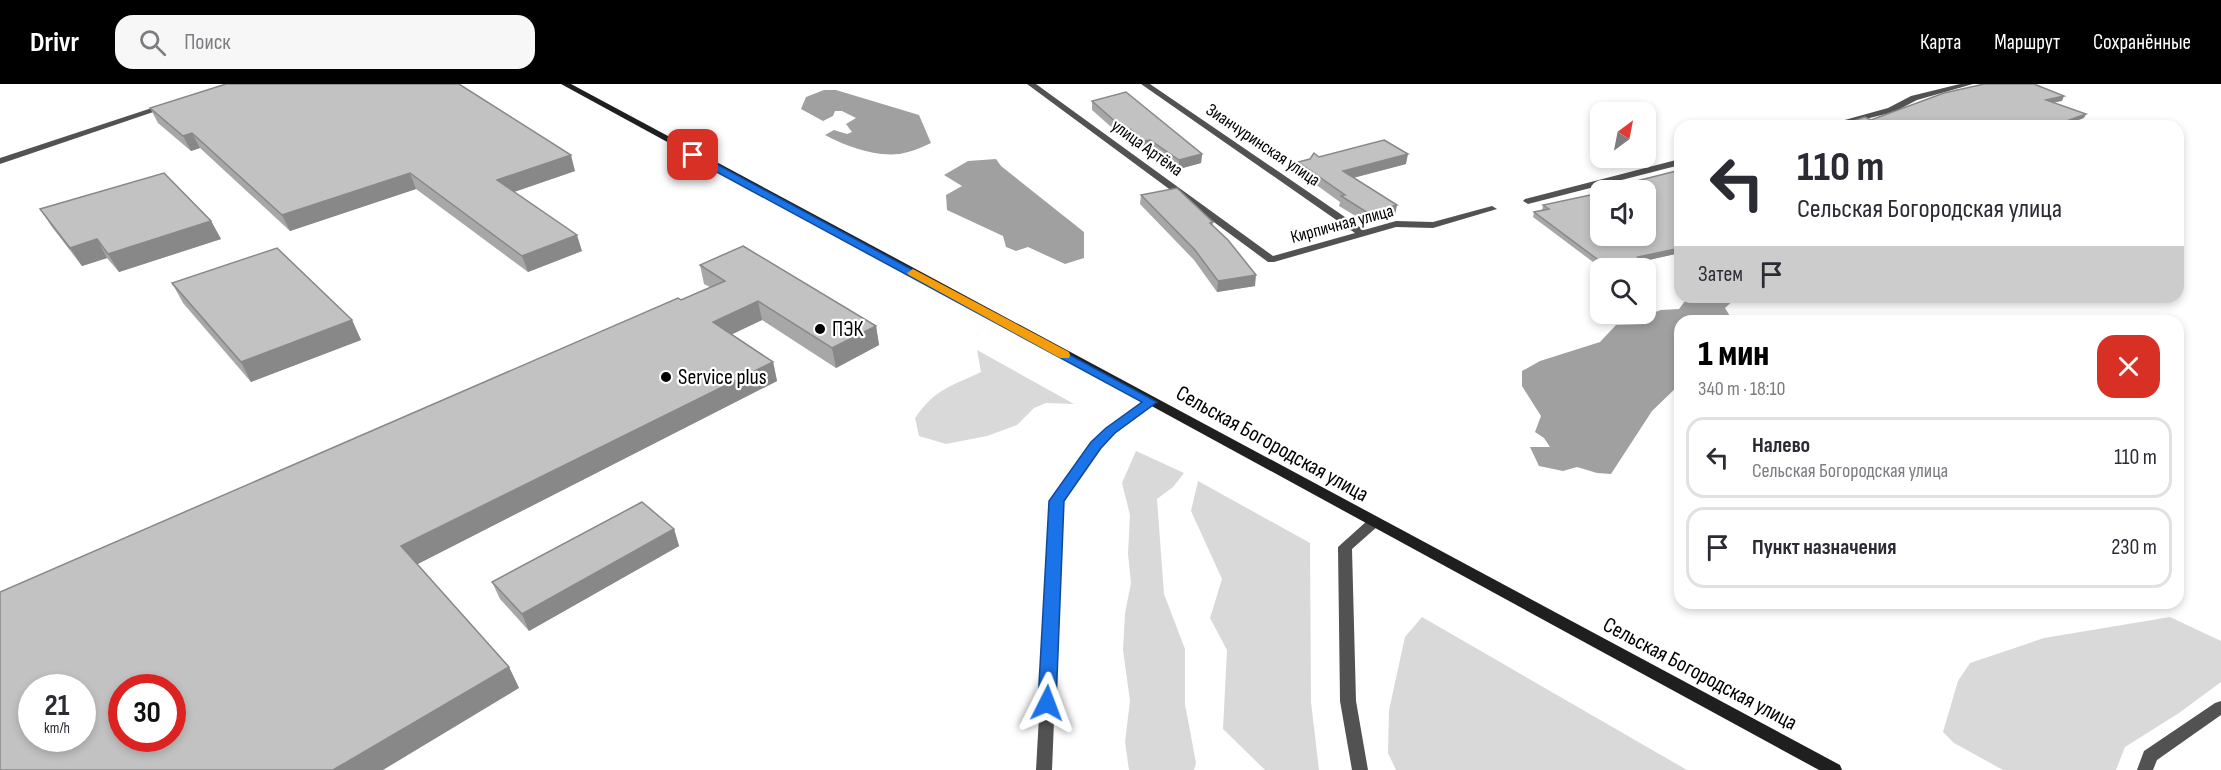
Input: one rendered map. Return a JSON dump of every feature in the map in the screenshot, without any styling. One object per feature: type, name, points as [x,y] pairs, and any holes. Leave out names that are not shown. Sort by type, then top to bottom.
[{"type":"main road","name":"Сельская Богородская улица","points":[[565,84],[1373,523],[1834,770]]},
{"type":"street","name":"улица Артёма","points":[[1031,84],[1271,261]]},
{"type":"street","name":"Зианчуринская улица","points":[[1145,84],[1363,234]]},
{"type":"street","points":[[1851,120],[1892,110],[1914,98],[1969,84]]},
{"type":"street","points":[[0,161],[179,102]]},
{"type":"street","points":[[1528,201],[1674,164]]},
{"type":"street","name":"Кирпичная улица","points":[[1271,261],[1396,224],[1433,225],[1492,209]]},
{"type":"street","points":[[1044,770],[1057,501],[1096,445],[1110,430],[1151,402]]},
{"type":"street","points":[[1360,770],[1348,701],[1345,547],[1373,523]]},
{"type":"street","points":[[2145,770],[2150,756],[2221,707]]},
{"type":"shaded area","points":[[824,90],[836,90],[919,115],[931,143],[908,152],[888,154],[865,151],[834,140],[825,135],[834,130],[847,134],[852,132],[846,124],[856,118],[842,111],[835,111],[833,116],[823,121],[801,109],[806,97]]},
{"type":"shaded area","points":[[996,159],[1001,166],[1084,232],[1084,258],[1065,264],[1028,247],[1016,251],[1006,247],[1003,236],[947,210],[946,195],[962,186],[944,175],[968,161]]},
{"type":"shaded area","points":[[1684,303],[1730,303],[1725,308],[1729,315],[1674,315],[1674,390],[1652,411],[1611,474],[1597,473],[1577,467],[1563,471],[1539,466],[1530,447],[1550,447],[1544,438],[1535,432],[1541,416],[1522,386],[1522,371],[1540,361],[1600,342],[1616,325],[1656,324],[1656,312],[1679,309]]},
{"type":"shaded area","points":[[977,350],[1074,404],[1046,403],[1034,408],[1017,425],[987,436],[946,444],[919,436],[915,418],[930,400],[944,389],[981,372]]},
{"type":"shaded area","points":[[1136,451],[1184,473],[1173,487],[1157,499],[1164,594],[1185,649],[1185,704],[1196,763],[1194,770],[1129,770],[1125,742],[1130,701],[1123,650],[1125,613],[1131,583],[1128,554],[1130,515],[1122,483]]},
{"type":"shaded area","points":[[1198,481],[1310,543],[1311,702],[1319,770],[1265,770],[1223,729],[1227,650],[1210,618],[1222,579],[1191,511]]},
{"type":"shaded area","points":[[1422,617],[1687,770],[1396,770],[1388,753],[1389,710],[1405,637]]},
{"type":"shaded area","points":[[2170,617],[2221,641],[2221,682],[2179,713],[2125,747],[2116,770],[2003,770],[1954,743],[1943,732],[1958,681],[1970,663],[2044,638]]},
{"type":"building","points":[[226,84],[459,84],[571,155],[497,180],[577,235],[522,256],[410,173],[282,215],[192,133],[183,136],[150,108]]},
{"type":"building","points":[[1984,84],[2034,84],[2064,96],[2046,100],[2086,114],[2069,120],[1871,120],[1944,93]]},
{"type":"building","points":[[1126,92],[1202,154],[1179,160],[1150,140],[1144,141],[1130,129],[1126,130],[1092,101]]},
{"type":"building","points":[[1384,140],[1408,154],[1343,171],[1397,205],[1368,213],[1341,196],[1345,195],[1298,162],[1310,159],[1314,153],[1319,157]]},
{"type":"building","points":[[1674,172],[1674,249],[1638,257],[1640,258],[1596,258],[1534,212],[1549,209],[1543,205],[1590,195],[1590,246],[1656,246],[1656,180],[1641,180]]},
{"type":"building","points":[[164,173],[211,221],[108,254],[97,239],[70,248],[40,209]]},
{"type":"building","points":[[1177,188],[1213,222],[1210,223],[1228,240],[1256,275],[1218,281],[1195,250],[1141,195]]},
{"type":"building","points":[[743,246],[876,326],[832,348],[758,301],[713,322],[773,362],[401,546],[509,667],[333,770],[0,770],[0,592],[678,298],[681,300],[725,281],[700,265]]},
{"type":"building","points":[[277,248],[352,320],[241,362],[172,283]]},
{"type":"building","points":[[642,502],[674,529],[522,614],[492,582]]},
{"type":"slow traffic","points":[[913,273],[1064,355]]},
{"type":"place","name":"ПЭК","points":[[820,329]]},
{"type":"place","name":"Service plus","points":[[666,377]]},
{"type":"route","points":[[693,155],[1151,402],[1110,430],[1096,445],[1057,501],[1047,703]]}]
